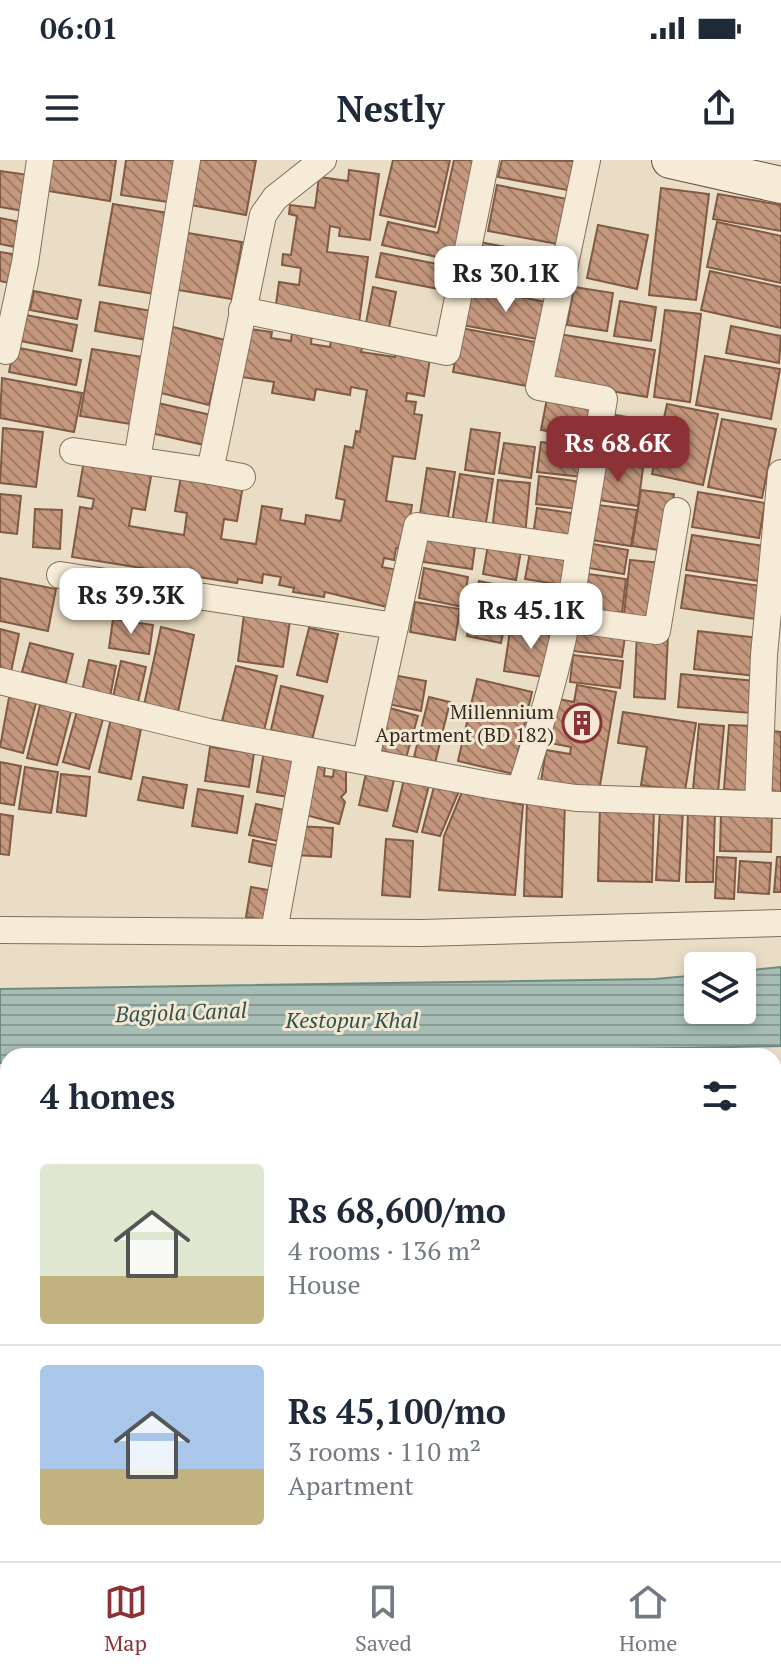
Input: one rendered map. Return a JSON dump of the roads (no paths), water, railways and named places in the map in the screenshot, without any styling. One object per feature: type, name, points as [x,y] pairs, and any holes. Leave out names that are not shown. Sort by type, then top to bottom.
[{"type":"street","points":[[6,351],[25,263],[40,160]]},
{"type":"street","points":[[137,460],[187,160]]},
{"type":"street","points":[[210,471],[263,215],[275,198],[323,160]]},
{"type":"street","points":[[242,310],[447,352],[486,160]]},
{"type":"street","points":[[520,790],[553,689],[570,619],[604,399],[539,387],[587,160]]},
{"type":"street","points":[[670,160],[738,168],[781,185]]},
{"type":"street","points":[[73,451],[242,477]]},
{"type":"street","points":[[0,681],[209,732],[520,790],[576,798],[770,805],[772,660],[781,473]]},
{"type":"street","points":[[570,619],[657,631],[677,511]]},
{"type":"street","points":[[366,759],[417,526],[579,549]]},
{"type":"street","points":[[60,575],[395,626]]},
{"type":"street","points":[[274,931],[307,751]]},
{"type":"street","points":[[0,930],[436,933],[781,923]]},
{"type":"water","name":"Kestopur Khal","points":[[781,967],[781,1046],[0,1048],[0,989],[684,976],[684,1024],[756,1024],[756,970]]},
{"type":"place","name":"Millennium Apartment (BD 182)","points":[[582,723]]},
{"type":"water label","name":"Bagjola Canal","points":[[181,1012]]}]
